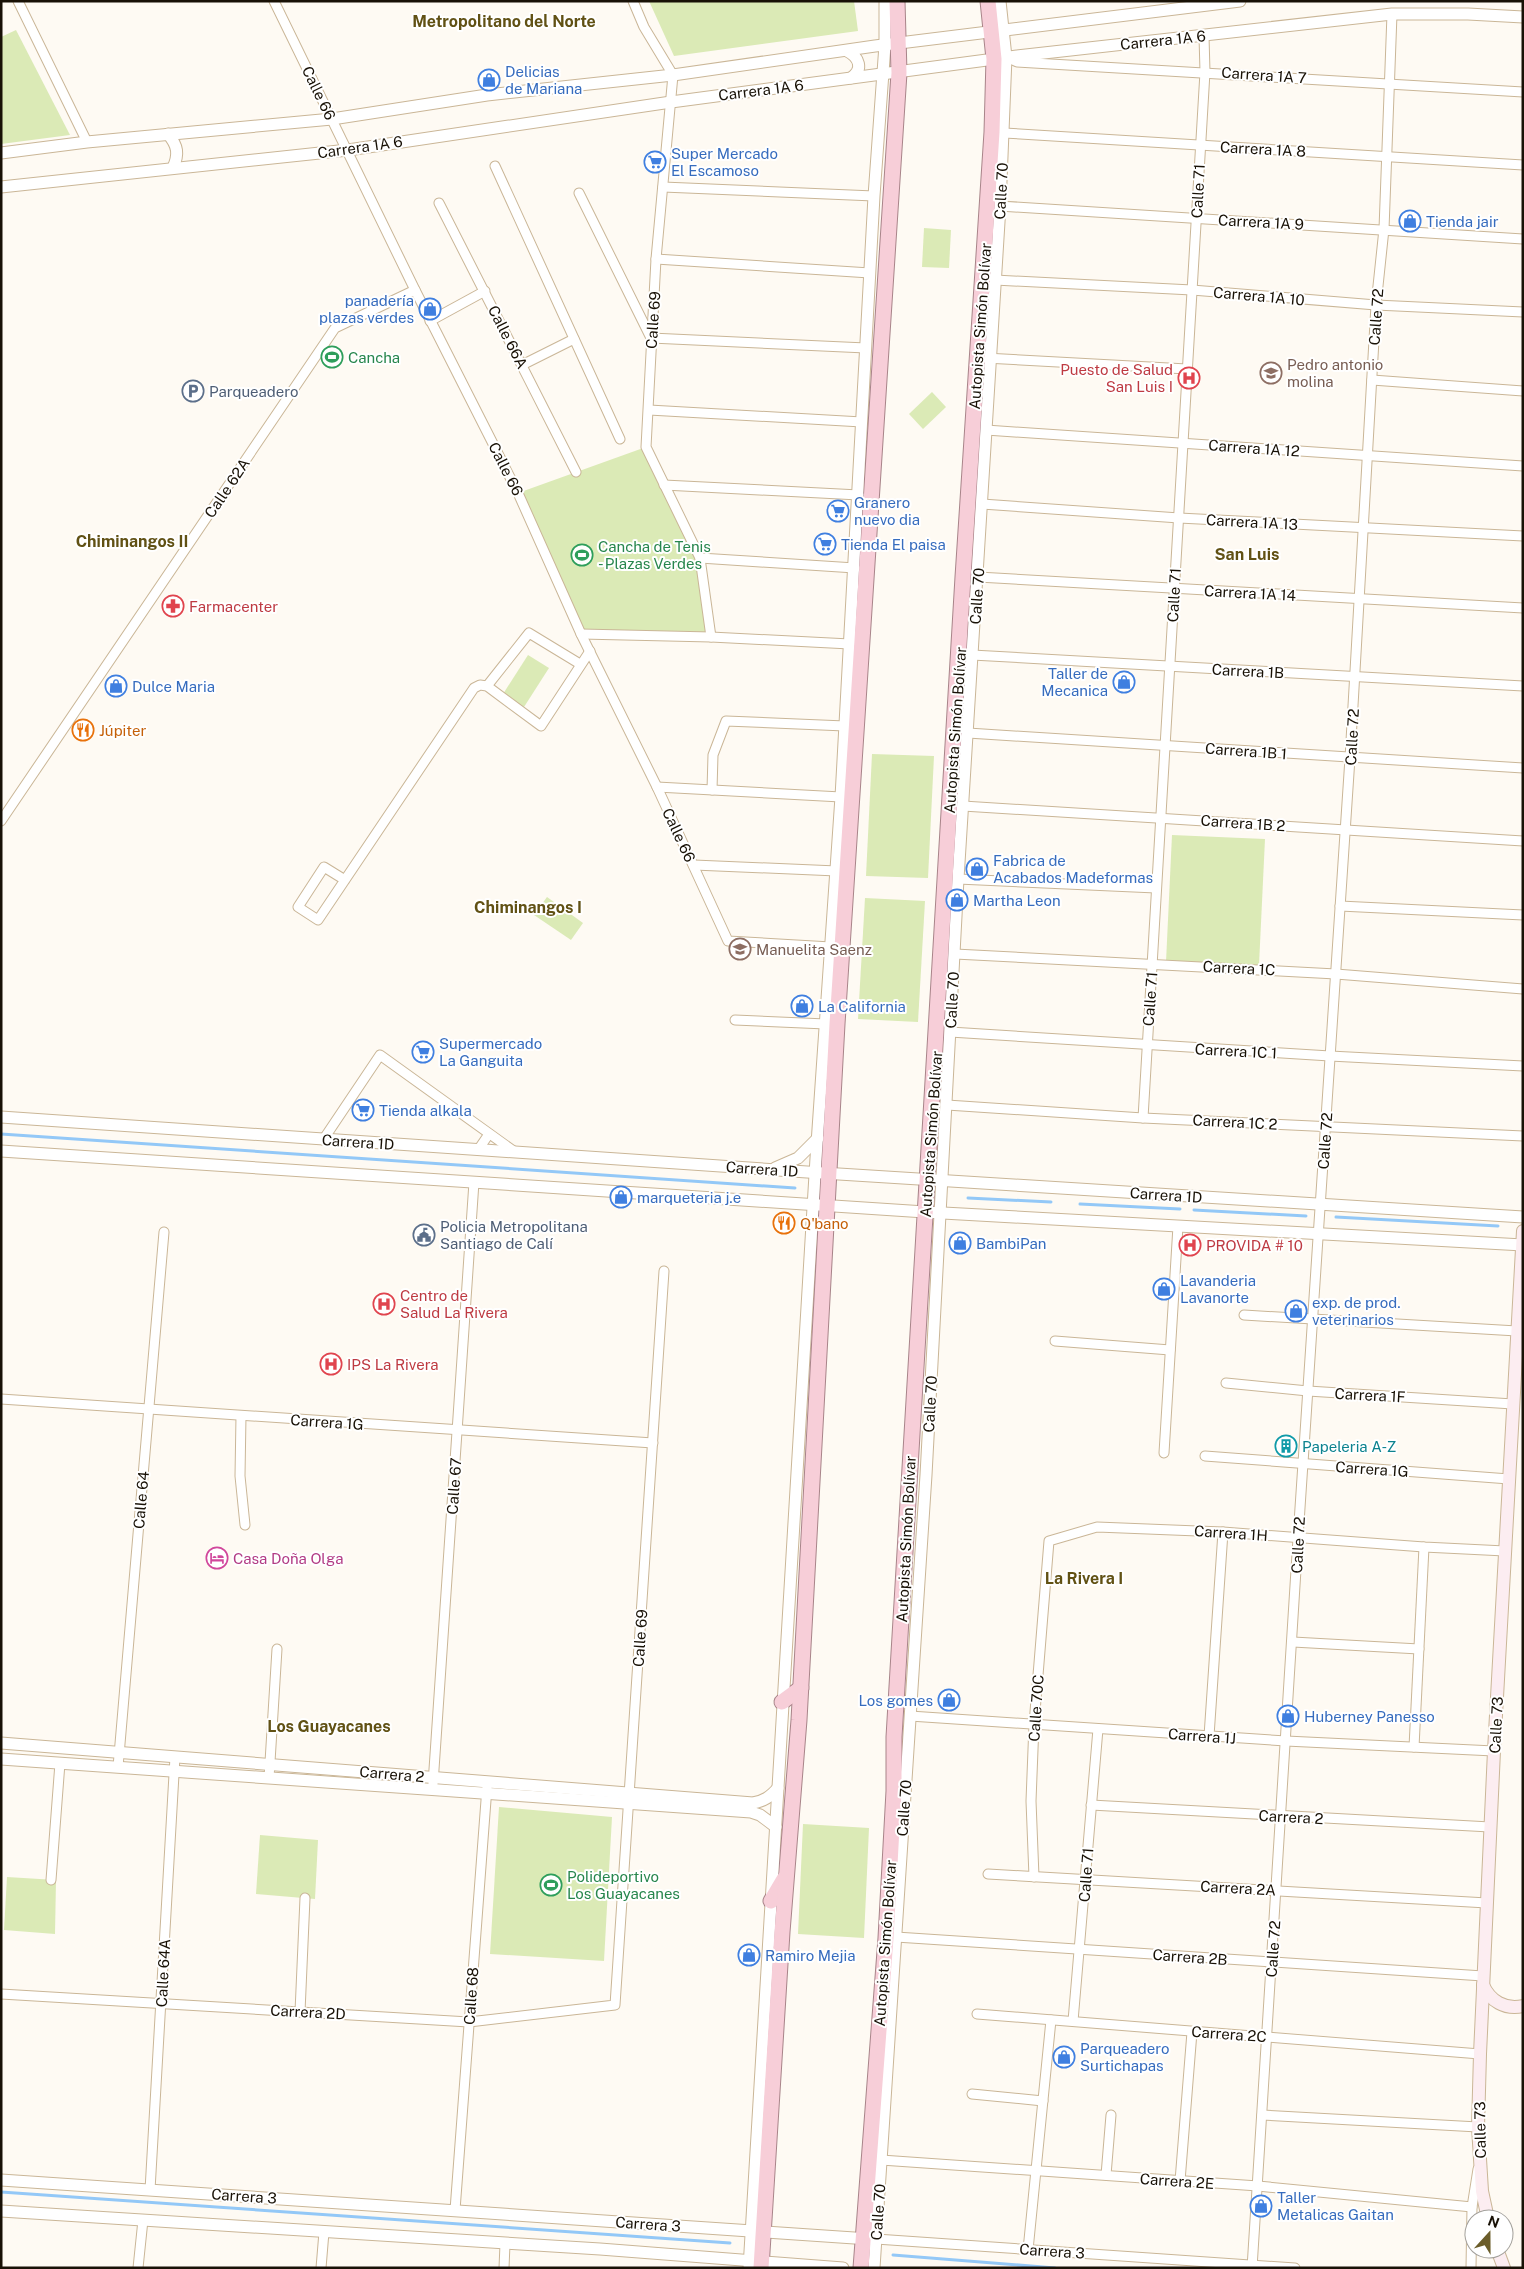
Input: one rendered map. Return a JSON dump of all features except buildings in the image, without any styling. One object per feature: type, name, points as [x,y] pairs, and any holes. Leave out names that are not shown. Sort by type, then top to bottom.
[{"type":"highway","points":[[755,2264],[798,1720],[817,1253],[873,349],[899,73],[892,44],[897,1]]},
{"type":"highway","name":"Autopista Simón Bolívar","points":[[861,2268],[870,2239],[894,1791],[894,1737],[925,1212],[948,953],[984,358],[992,132],[1000,58],[998,31],[988,1]]},
{"type":"highway","points":[[798,1720],[782,1705],[800,1688]]},
{"type":"highway","points":[[894,1737],[905,1793]]},
{"type":"highway","points":[[782,1932],[771,1904],[786,1875]]},
{"type":"main road","name":"Calle 73","points":[[1486,2209],[1482,2191],[1478,2128],[1480,2054],[1490,1827],[1517,1332],[1521,1303],[1523,1231]]},
{"type":"main road","points":[[1484,1980],[1488,1994],[1500,2004],[1510,2007],[1523,2006]]},
{"type":"street","points":[[18,1],[86,142]]},
{"type":"street","name":"Calle 66","points":[[274,1],[430,321],[518,493],[581,634],[657,787],[728,941],[837,947]]},
{"type":"street","points":[[633,1],[641,28],[673,74]]},
{"type":"street","points":[[823,1173],[818,1138],[826,1024],[837,947],[837,870],[862,422],[873,349],[870,273],[874,196],[884,74],[892,44],[884,1]]},
{"type":"street","points":[[998,31],[1000,1]]},
{"type":"street","name":"Carrera 1A 6","points":[[1,153],[86,142],[332,119],[487,95],[673,74],[998,31],[1156,6],[1240,1]]},
{"type":"street","name":"Carrera 1A 6","points":[[1,186],[348,150],[671,102],[1000,58],[1392,14],[1468,14],[1523,18]]},
{"type":"street","name":"Calle 72","points":[[1252,2266],[1350,758],[1376,305],[1384,229],[1392,14]]},
{"type":"street","name":"Calle 71","points":[[1143,1118],[1197,218],[1205,72],[1204,36]]},
{"type":"street","points":[[847,51],[856,56],[859,64],[857,72],[851,78]]},
{"type":"street","name":"Carrera 1A 7","points":[[1000,58],[1017,62],[1523,92]]},
{"type":"street","name":"Calle 70","points":[[874,2268],[870,2239],[881,2160],[943,1180],[950,1032],[948,953],[958,879],[978,577],[986,430],[984,358],[995,280],[1000,206],[1004,133],[1000,58]]},
{"type":"street","name":"Calle 69","points":[[673,74],[656,259],[646,446],[700,558],[711,637]]},
{"type":"street","name":"Carrera 1A 8","points":[[1004,133],[1523,164]]},
{"type":"street","points":[[168,134],[176,144],[178,156],[172,168]]},
{"type":"street","points":[[494,166],[620,438]]},
{"type":"street","points":[[663,187],[874,196]]},
{"type":"street","points":[[579,193],[651,338],[873,349]]},
{"type":"street","name":"Calle 66A","points":[[439,203],[576,472]]},
{"type":"street","name":"Carrera 1A 9","points":[[1000,206],[1523,239]]},
{"type":"street","points":[[656,259],[870,273]]},
{"type":"street","name":"Carrera 1A 10","points":[[995,280],[1192,290],[1376,305],[1523,312]]},
{"type":"street","name":"Calle 62A","points":[[1,821],[335,328],[415,290]]},
{"type":"street","points":[[430,321],[485,291]]},
{"type":"street","points":[[639,314],[654,311]]},
{"type":"street","points":[[522,364],[574,338]]},
{"type":"street","points":[[984,358],[1188,369]]},
{"type":"street","points":[[1372,380],[1523,391]]},
{"type":"street","points":[[649,410],[862,422]]},
{"type":"street","name":"Carrera 1A 12","points":[[986,430],[1523,466]]},
{"type":"street","points":[[664,485],[859,495]]},
{"type":"street","name":"Carrera 1A 13","points":[[982,504],[1179,518],[1523,536]]},
{"type":"street","points":[[700,558],[855,568]]},
{"type":"street","name":"Carrera 1A 14","points":[[978,577],[1523,608]]},
{"type":"street","points":[[487,686],[529,633],[580,664]]},
{"type":"street","points":[[581,634],[711,637],[850,644]]},
{"type":"street","points":[[344,880],[324,867],[298,907],[318,920],[474,688],[480,685],[487,686],[541,726],[590,651]]},
{"type":"street","name":"Carrera 1B","points":[[972,655],[1523,686]]},
{"type":"street","points":[[712,790],[713,756],[726,721],[845,726]]},
{"type":"street","name":"Carrera 1B 1","points":[[968,734],[1523,768]]},
{"type":"street","points":[[657,787],[842,797]]},
{"type":"street","name":"Carrera 1B 2","points":[[963,806],[1523,841]]},
{"type":"street","points":[[694,865],[837,870]]},
{"type":"street","points":[[958,879],[1156,888]]},
{"type":"street","points":[[1340,906],[1523,915]]},
{"type":"street","name":"Carrera 1C","points":[[948,953],[1336,974],[1523,989]]},
{"type":"street","points":[[735,1020],[826,1024]]},
{"type":"street","name":"Carrera 1C 1","points":[[950,1032],[1523,1066]]},
{"type":"street","points":[[323,1140],[380,1055],[515,1152]]},
{"type":"street","name":"Carrera 1C 2","points":[[947,1104],[1143,1118],[1523,1136]]},
{"type":"street","name":"Carrera 1D","points":[[1,1117],[762,1170],[1523,1217]]},
{"type":"street","points":[[478,1150],[489,1134]]},
{"type":"street","points":[[762,1170],[781,1166],[798,1158],[818,1138]]},
{"type":"street","name":"Carrera 1D","points":[[1,1151],[941,1213],[1522,1246]]},
{"type":"street","name":"Calle 67","points":[[433,1783],[474,1182]]},
{"type":"street","points":[[1164,1453],[1178,1226]]},
{"type":"street","name":"Calle 64","points":[[118,1767],[164,1232]]},
{"type":"street","points":[[758,2231],[771,1904],[782,1705],[817,1253]]},
{"type":"street","name":"Calle 69","points":[[615,2005],[664,1270]]},
{"type":"street","points":[[920,1303],[936,1304]]},
{"type":"street","points":[[1244,1315],[1517,1332]]},
{"type":"street","points":[[1055,1341],[1170,1350]]},
{"type":"street","name":"Carrera 1F","points":[[1226,1383],[1308,1391],[1513,1404]]},
{"type":"street","name":"Carrera 1G","points":[[1,1400],[653,1444]]},
{"type":"street","points":[[241,1416],[240,1476],[245,1525]]},
{"type":"street","name":"Carrera 1G","points":[[1206,1456],[1509,1479]]},
{"type":"street","name":"Carrera 1H","points":[[1049,1541],[1097,1527],[1223,1532],[1505,1551]]},
{"type":"street","points":[[1209,1736],[1223,1532]]},
{"type":"street","name":"Calle 70C","points":[[1034,1877],[1032,1801],[1034,1724],[1049,1541]]},
{"type":"street","points":[[1414,1747],[1424,1547]]},
{"type":"street","points":[[1292,1642],[1419,1649]]},
{"type":"street","points":[[269,1778],[278,1649]]},
{"type":"street","name":"Carrera 1J","points":[[910,1716],[1286,1741],[1494,1751]]},
{"type":"street","name":"Calle 71","points":[[1074,2021],[1098,1729]]},
{"type":"street","name":"Carrera 2","points":[[1,1743],[270,1764],[433,1783],[629,1798],[753,1803],[771,1797],[778,1788]]},
{"type":"street","name":"Calle 64A","points":[[150,2190],[175,1757]]},
{"type":"street","name":"Carrera 2","points":[[1,1759],[269,1778],[433,1783]]},
{"type":"street","points":[[51,1880],[60,1763]]},
{"type":"street","name":"Calle 68","points":[[455,2210],[487,1787]]},
{"type":"street","name":"Carrera 2","points":[[629,1798],[750,1812],[760,1815],[776,1827]]},
{"type":"street","name":"Carrera 2","points":[[1091,1805],[1281,1817],[1490,1827]]},
{"type":"street","name":"Carrera 2A","points":[[988,1874],[1487,1903]]},
{"type":"street","points":[[300,2012],[305,1898]]},
{"type":"street","name":"Carrera 2B","points":[[896,1937],[1272,1962],[1484,1980]]},
{"type":"street","name":"Carrera 2D","points":[[1,1994],[469,2022],[615,2005]]},
{"type":"street","name":"Carrera 2C","points":[[977,2014],[1480,2054]]},
{"type":"street","points":[[1028,2250],[1051,2020]]},
{"type":"street","points":[[1180,2181],[1192,2032]]},
{"type":"street","points":[[972,2094],[1043,2101]]},
{"type":"street","points":[[1106,2175],[1110,2114]]},
{"type":"street","points":[[1262,2115],[1478,2128]]},
{"type":"street","name":"Carrera 2E","points":[[881,2160],[1258,2186],[1472,2207]]},
{"type":"street","points":[[1471,2268],[1472,2207],[1475,2176],[1480,2160]]},
{"type":"street","name":"Carrera 3","points":[[1,2180],[1295,2268]]},
{"type":"street","name":"Carrera 3","points":[[1,2210],[506,2244],[755,2264],[843,2268]]},
{"type":"street","points":[[138,2268],[143,2220]]},
{"type":"street","points":[[321,2268],[324,2232]]},
{"type":"street","points":[[504,2268],[506,2244]]},
{"type":"green space","points":[[649,1],[854,1],[858,31],[674,56]]},
{"type":"green space","points":[[16,30],[70,135],[1,144],[1,37]]},
{"type":"green space","points":[[924,228],[951,230],[949,268],[922,267]]},
{"type":"green space","points":[[932,392],[946,407],[923,429],[909,414]]},
{"type":"green space","points":[[646,447],[700,558],[711,637],[581,634],[518,493]]},
{"type":"green space","points":[[528,655],[549,668],[524,707],[503,694]]},
{"type":"green space","points":[[872,754],[934,756],[928,878],[866,876]]},
{"type":"green space","points":[[1172,835],[1265,839],[1259,965],[1166,962]]},
{"type":"green space","points":[[547,897],[583,923],[571,940],[534,915]]},
{"type":"green space","points":[[865,898],[925,901],[918,1022],[858,1019]]},
{"type":"green space","name":"Polideportivo Los Guayacanes","points":[[499,1807],[612,1817],[604,1961],[490,1954]]},
{"type":"green space","points":[[803,1824],[869,1828],[864,1938],[798,1934]]},
{"type":"green space","points":[[260,1835],[318,1840],[315,1899],[256,1894]]},
{"type":"green space","points":[[7,1877],[56,1880],[55,1934],[4,1930]]},
{"type":"waterway","points":[[1,1134],[795,1188]]},
{"type":"waterway","points":[[968,1198],[1051,1202]]},
{"type":"waterway","points":[[1080,1204],[1180,1209]]},
{"type":"waterway","points":[[1194,1210],[1306,1216]]},
{"type":"waterway","points":[[1336,1217],[1498,1226]]},
{"type":"waterway","points":[[1,2192],[730,2243]]},
{"type":"waterway","points":[[893,2255],[1055,2268]]},
{"type":"place","name":"Delicias de Mariana","points":[[489,80]]},
{"type":"place","name":"Super Mercado El Escamoso","points":[[655,162]]},
{"type":"place","name":"Tienda jair","points":[[1410,221]]},
{"type":"place","name":"panadería plazas verdes","points":[[430,309]]},
{"type":"place","name":"Cancha","points":[[332,357]]},
{"type":"place","name":"Pedro antonio molina","points":[[1271,373]]},
{"type":"place","name":"Puesto de Salud San Luis I","points":[[1189,378]]},
{"type":"place","name":"Parqueadero","points":[[193,391]]},
{"type":"place","name":"Granero nuevo dia","points":[[838,511]]},
{"type":"place","name":"Tienda El paisa","points":[[825,544]]},
{"type":"place","name":"Cancha de Tenis - Plazas Verdes","points":[[582,555]]},
{"type":"place","name":"Farmacenter","points":[[173,606]]},
{"type":"place","name":"Taller de Mecanica","points":[[1124,682]]},
{"type":"place","name":"Dulce Maria","points":[[116,686]]},
{"type":"place","name":"Júpiter","points":[[83,730]]},
{"type":"place","name":"Fabrica de Acabados Madeformas","points":[[977,869]]},
{"type":"place","name":"Martha Leon","points":[[957,900]]},
{"type":"place","name":"Manuelita Saenz","points":[[740,949]]},
{"type":"place","name":"La California","points":[[802,1006]]},
{"type":"place","name":"Supermercado La Ganguita","points":[[423,1052]]},
{"type":"place","name":"Tienda alkala","points":[[363,1110]]},
{"type":"place","name":"marqueteria j.e","points":[[621,1197]]},
{"type":"place","name":"Q'bano","points":[[784,1223]]},
{"type":"place","name":"Policia Metropolitana Santiago de Calí","points":[[424,1235]]},
{"type":"place","name":"BambiPan","points":[[960,1243]]},
{"type":"place","name":"PROVIDA # 10","points":[[1190,1245]]},
{"type":"place","name":"Lavanderia Lavanorte","points":[[1164,1289]]},
{"type":"place","name":"Centro de Salud La Rivera","points":[[384,1304]]},
{"type":"place","name":"exp. de prod. veterinarios","points":[[1296,1311]]},
{"type":"place","name":"IPS La Rivera","points":[[331,1364]]},
{"type":"place","name":"Papeleria A-Z","points":[[1286,1446]]},
{"type":"place","name":"Casa Doña Olga","points":[[217,1558]]},
{"type":"place","name":"Los gomes","points":[[949,1700]]},
{"type":"place","name":"Huberney Panesso","points":[[1288,1716]]},
{"type":"place","name":"Polideportivo Los Guayacanes","points":[[551,1885]]},
{"type":"place","name":"Ramiro Mejia","points":[[749,1955]]},
{"type":"place","name":"Parqueadero Surtichapas","points":[[1064,2057]]},
{"type":"place","name":"Taller Metalicas Gaitan","points":[[1261,2206]]},
{"type":"district","name":"Metropolitano del Norte","points":[[504,21]]},
{"type":"district","name":"Chiminangos II","points":[[132,541]]},
{"type":"district","name":"San Luis","points":[[1247,554]]},
{"type":"district","name":"Chiminangos I","points":[[528,907]]},
{"type":"district","name":"La Rivera I","points":[[1084,1578]]},
{"type":"district","name":"Los Guayacanes","points":[[329,1726]]}]
